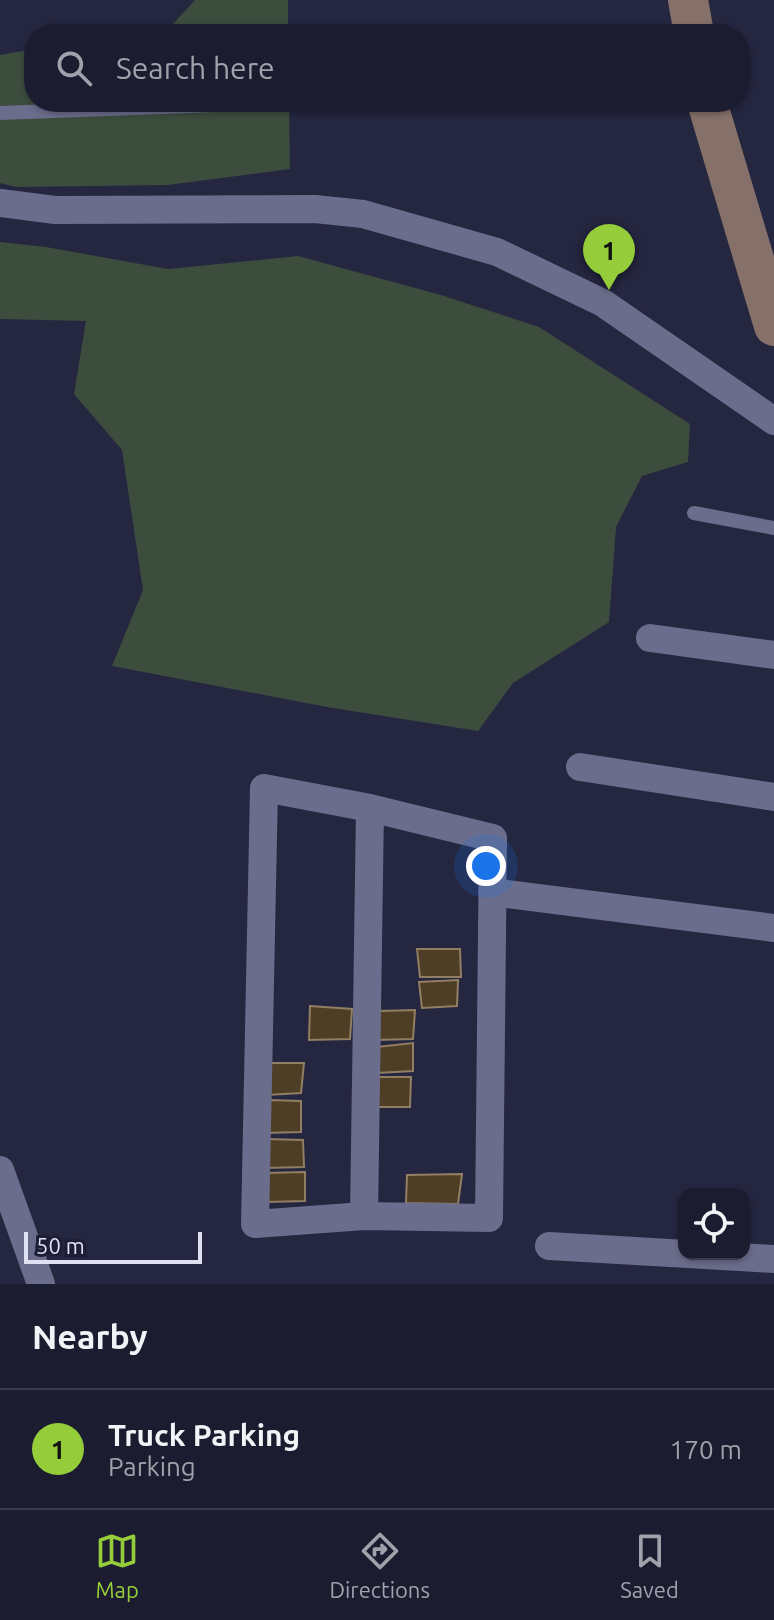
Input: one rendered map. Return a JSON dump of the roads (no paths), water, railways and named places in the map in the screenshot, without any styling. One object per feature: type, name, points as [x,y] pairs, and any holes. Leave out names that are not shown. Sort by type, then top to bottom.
[{"type":"street","points":[[688,0],[692,24]]},
{"type":"street","points":[[710,112],[774,326]]},
{"type":"street","points":[[0,203],[55,210],[315,209],[363,214],[497,252],[603,303],[774,421]]},
{"type":"street","points":[[650,638],[774,655]]},
{"type":"street","points":[[580,767],[774,797]]},
{"type":"street","points":[[264,788],[370,808],[493,838],[492,892],[489,1218],[364,1216],[255,1224],[264,788]]},
{"type":"street","points":[[364,1216],[370,808]]},
{"type":"street","points":[[492,892],[774,928]]},
{"type":"street","points":[[0,1170],[41,1284]]},
{"type":"street","points":[[549,1246],[774,1259]]},
{"type":"lane","points":[[0,113],[27,112]]},
{"type":"lane","points":[[694,513],[774,528]]},
{"type":"place","name":"Truck Parking","points":[[609,290]]}]
